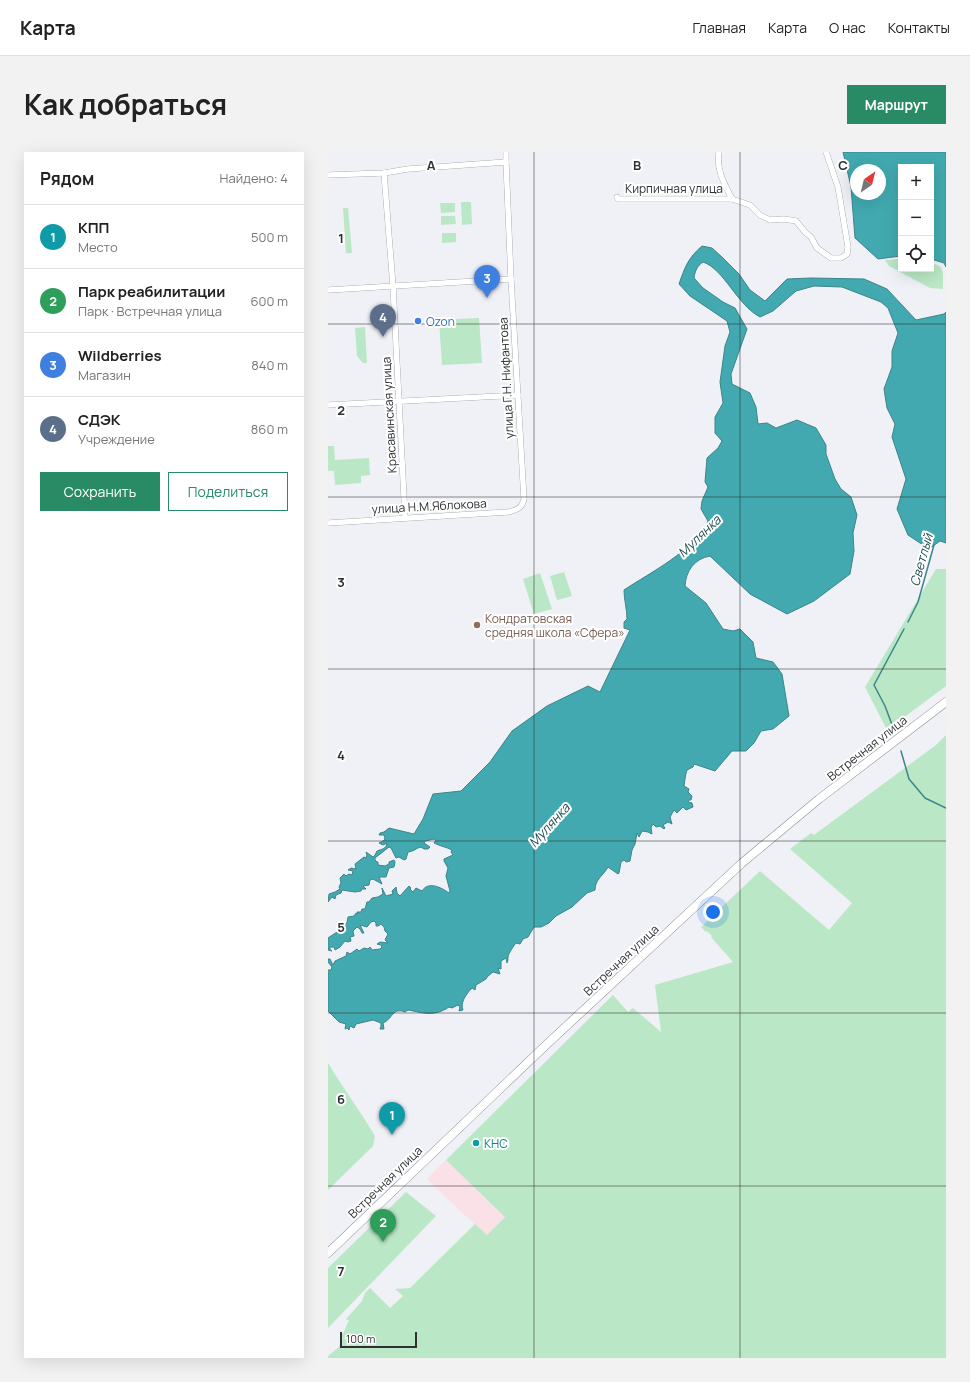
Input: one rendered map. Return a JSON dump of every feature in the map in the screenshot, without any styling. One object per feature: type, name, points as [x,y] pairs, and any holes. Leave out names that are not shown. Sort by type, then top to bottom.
[{"type":"main road","name":"Встречная улица","points":[[328,1253],[546,1045],[742,863],[819,799],[946,702]]},
{"type":"street","name":"улица Г.Н. Нифантова","points":[[506,152],[511,279],[524,499]]},
{"type":"street","name":"Кирпичная улица","points":[[718,152],[719,168],[722,179],[732,199]]},
{"type":"street","name":"Кирпичная улица","points":[[618,197],[618,199],[732,199],[750,205],[760,215],[770,220],[784,219],[796,221],[811,237],[817,248],[831,258],[841,258],[847,254],[848,247],[838,188],[826,152]]},
{"type":"street","points":[[328,175],[384,173],[408,169],[506,162]]},
{"type":"street","name":"Красавинская улица","points":[[384,173],[405,518]]},
{"type":"street","points":[[328,290],[511,279]]},
{"type":"street","points":[[328,405],[518,395]]},
{"type":"street","name":"улица Н.М.Яблокова","points":[[328,523],[508,512],[519,509],[524,499]]},
{"type":"shaded area","points":[[446,1160],[505,1216],[487,1235],[427,1179]]},
{"type":"green space","points":[[461,202],[471,202],[472,224],[462,225]]},
{"type":"green space","points":[[440,203],[455,203],[455,212],[441,213]]},
{"type":"green space","points":[[343,208],[348,208],[352,253],[346,253]]},
{"type":"green space","points":[[441,216],[455,216],[456,224],[441,225]]},
{"type":"green space","points":[[442,233],[456,233],[456,242],[442,243]]},
{"type":"green space","points":[[898,259],[898,271],[889,266],[885,260]]},
{"type":"green space","points":[[934,264],[941,267],[943,273],[943,289],[930,288],[900,272],[934,272]]},
{"type":"green space","points":[[479,318],[482,363],[442,365],[439,320]]},
{"type":"green space","points":[[365,327],[367,363],[363,363],[357,356],[355,328]]},
{"type":"green space","points":[[328,446],[334,446],[335,460],[369,458],[370,475],[361,476],[361,483],[335,485],[334,471],[328,471]]},
{"type":"green space","points":[[936,569],[946,569],[946,686],[887,730],[865,687]]},
{"type":"green space","points":[[564,572],[572,596],[557,600],[550,576]]},
{"type":"green space","points":[[540,573],[552,609],[534,614],[523,579]]},
{"type":"green space","points":[[946,735],[946,1358],[328,1358],[328,1356],[338,1348],[343,1338],[341,1336],[349,1321],[346,1319],[362,1301],[365,1293],[370,1288],[390,1308],[403,1296],[395,1289],[410,1288],[475,1224],[487,1235],[505,1217],[446,1160],[613,995],[628,1012],[633,1008],[661,1032],[655,985],[733,962],[711,937],[712,936],[701,927],[760,871],[829,930],[852,903],[790,849],[811,833],[814,835],[936,745]]},
{"type":"green space","points":[[328,1063],[375,1136],[373,1146],[328,1190]]},
{"type":"green space","points":[[406,1192],[436,1216],[328,1328],[328,1268]]},
{"type":"water","points":[[843,152],[946,152],[946,267],[944,263],[934,260],[934,164],[898,164],[898,256],[878,259],[855,238],[852,200],[886,200],[886,164],[850,164],[850,183]]},
{"type":"water","name":"Мулянка","points":[[702,246],[712,248],[739,274],[750,290],[765,301],[787,279],[864,279],[887,289],[916,320],[944,314],[946,312],[946,543],[940,541],[929,549],[908,535],[897,509],[906,479],[892,437],[895,424],[887,408],[884,389],[892,367],[892,351],[898,333],[888,308],[881,302],[842,287],[814,286],[796,291],[773,311],[760,317],[744,304],[718,272],[711,266],[703,262],[699,265],[694,278],[703,288],[723,302],[735,308],[747,329],[731,374],[732,384],[750,393],[756,407],[758,424],[767,423],[776,428],[797,420],[816,428],[826,445],[826,454],[835,479],[841,489],[851,497],[857,515],[853,533],[854,551],[850,574],[814,601],[787,614],[750,594],[710,556],[695,563],[687,575],[685,586],[706,603],[723,629],[733,631],[740,629],[753,642],[756,658],[773,662],[782,674],[789,716],[773,729],[761,731],[754,743],[746,751],[732,751],[715,771],[694,764],[693,767],[687,770],[684,786],[689,789],[688,792],[692,796],[691,800],[688,802],[692,803],[693,807],[686,810],[683,807],[677,813],[674,810],[670,817],[672,824],[668,822],[663,825],[665,828],[664,829],[660,826],[656,827],[653,824],[651,827],[652,834],[642,831],[639,837],[637,833],[630,861],[626,862],[624,860],[621,862],[619,873],[618,874],[608,867],[596,883],[595,890],[587,893],[572,907],[556,916],[549,923],[541,927],[534,927],[528,937],[523,939],[520,944],[515,944],[508,956],[507,963],[506,958],[501,961],[501,969],[498,968],[500,974],[493,972],[486,979],[476,985],[475,990],[472,988],[470,990],[462,1004],[463,1010],[459,1011],[460,1007],[458,1005],[434,1013],[408,1010],[405,1012],[397,1011],[383,1023],[384,1029],[380,1029],[381,1023],[373,1020],[356,1024],[354,1028],[350,1026],[349,1030],[347,1028],[345,1029],[346,1024],[339,1022],[328,1011],[328,970],[331,970],[332,967],[328,962],[328,959],[330,959],[333,965],[335,961],[346,956],[347,952],[350,954],[357,949],[359,951],[370,947],[372,950],[380,949],[382,947],[381,945],[377,944],[380,942],[388,943],[385,940],[388,934],[381,924],[376,926],[374,921],[367,927],[360,925],[364,933],[362,933],[357,927],[353,931],[354,936],[350,937],[351,941],[345,941],[335,950],[334,947],[330,947],[330,950],[332,951],[328,950],[328,938],[340,930],[343,927],[341,927],[342,925],[347,923],[348,917],[354,916],[356,913],[358,914],[357,912],[361,912],[362,909],[365,909],[367,902],[369,902],[372,898],[383,894],[382,888],[386,896],[393,894],[392,891],[396,887],[397,893],[400,896],[409,886],[413,892],[416,888],[422,891],[428,886],[435,886],[449,893],[450,891],[446,876],[448,868],[444,859],[453,855],[451,852],[452,850],[434,843],[436,840],[434,839],[425,841],[424,843],[430,847],[428,849],[421,847],[408,852],[406,859],[404,860],[399,857],[396,858],[389,847],[375,858],[378,865],[385,866],[394,860],[395,862],[394,867],[389,868],[386,877],[379,877],[382,884],[373,879],[370,880],[369,885],[363,886],[366,889],[355,892],[342,890],[341,893],[336,895],[335,899],[332,897],[328,902],[329,894],[340,889],[340,878],[344,874],[346,876],[349,874],[352,875],[353,871],[348,870],[351,868],[356,869],[355,864],[364,857],[366,858],[366,852],[373,857],[377,851],[385,848],[387,843],[383,845],[379,843],[385,839],[384,835],[379,835],[380,833],[389,828],[414,834],[423,819],[433,794],[461,791],[490,762],[512,731],[547,706],[588,686],[600,692],[630,630],[624,628],[624,622],[627,619],[624,590],[671,560],[693,542],[708,521],[701,509],[702,501],[708,487],[705,482],[707,458],[718,448],[722,441],[715,433],[715,417],[723,403],[720,382],[725,346],[730,332],[727,321],[690,296],[679,284],[688,263],[693,255]]},
{"type":"waterway","name":"Светлый","points":[[908,622],[918,602],[934,545]]},
{"type":"waterway","name":"Светлый","points":[[894,730],[885,706],[874,685],[904,629]]},
{"type":"waterway","name":"Светлый","points":[[901,751],[909,779],[925,798],[946,808]]},
{"type":"place","name":"Wildberries","points":[[487,298]]},
{"type":"place","name":"Ozon","points":[[418,321]]},
{"type":"place","name":"СДЭК","points":[[383,337]]},
{"type":"place","name":"Кондратовская средняя школа «Сфера»","points":[[477,625]]},
{"type":"place","name":"КПП","points":[[392,1135]]},
{"type":"place","name":"КНС","points":[[476,1143]]},
{"type":"place","name":"Парк реабилитации","points":[[383,1242]]}]
